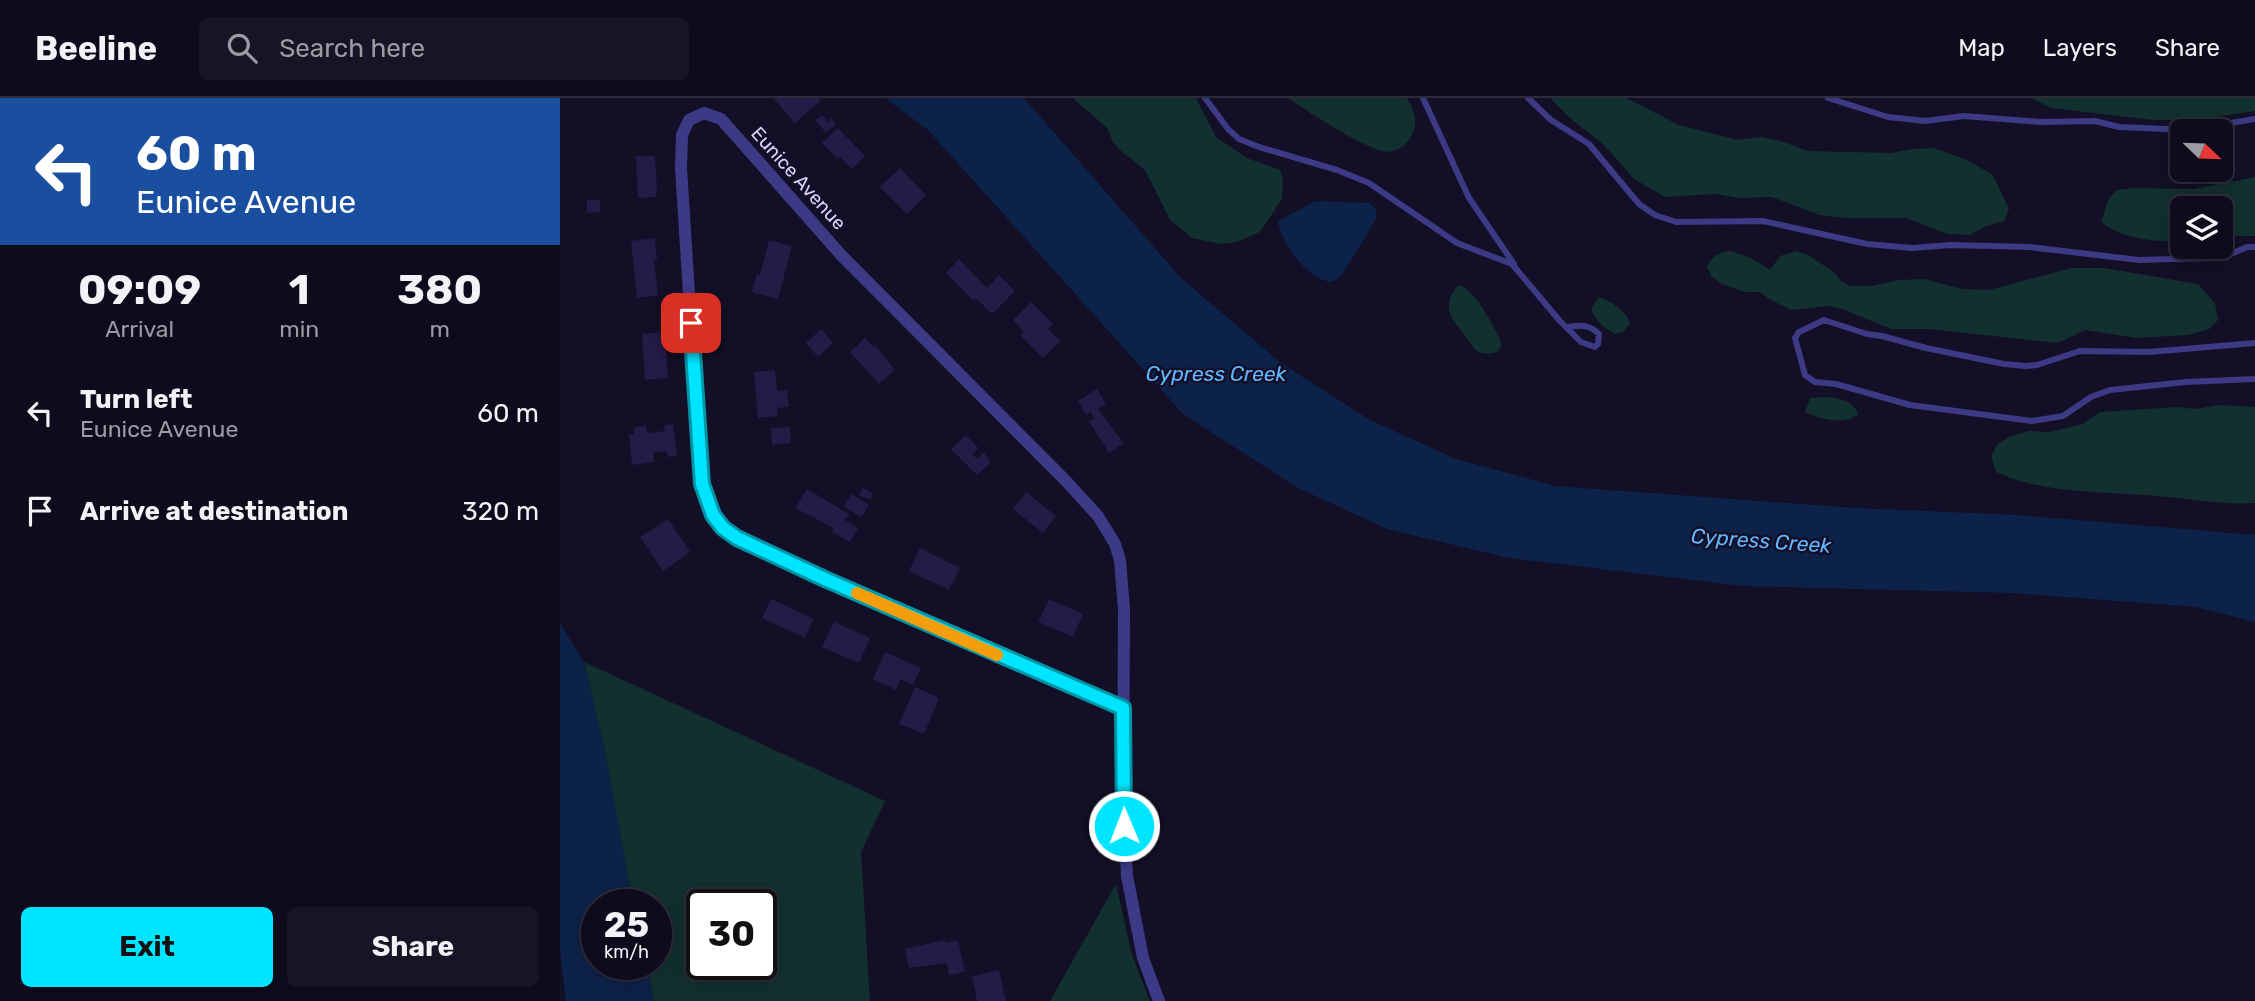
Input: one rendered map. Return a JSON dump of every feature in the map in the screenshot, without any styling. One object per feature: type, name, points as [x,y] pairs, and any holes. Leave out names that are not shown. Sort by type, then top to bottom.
[{"type":"street","name":"Eunice Avenue","points":[[705,113],[721,119],[842,256],[1042,456],[1098,516],[1115,544],[1120,560],[1124,609],[1123,708],[1023,667],[767,553],[737,538],[723,528],[713,515],[706,500],[700,467],[681,168],[682,135],[689,120],[705,113]]},
{"type":"street","points":[[1123,708],[1123,809],[1127,876],[1143,958],[1159,1001]]},
{"type":"lane","points":[[1205,98],[1239,139],[1337,170],[1368,183],[1457,243],[1495,256],[1518,269]]},
{"type":"lane","points":[[1423,98],[1469,198],[1518,269],[1559,320],[1585,344],[1598,344],[1599,334],[1595,330],[1584,325],[1567,327]]},
{"type":"lane","points":[[1528,98],[1551,120],[1589,144],[1639,204],[1655,215],[1676,222],[1763,221],[1867,244],[1912,248],[1942,245],[2029,247],[2140,260],[2210,258],[2231,254],[2246,247],[2255,247]]},
{"type":"lane","points":[[1828,98],[1888,117],[1925,121],[1964,116],[2041,122],[2095,121],[2119,127],[2189,130],[2255,119]]},
{"type":"lane","points":[[2255,343],[2150,352],[2080,351],[2045,363],[2026,366],[1926,348],[1867,334],[1824,320],[1800,332],[1795,338],[1805,375],[1815,382],[1836,384],[1910,405],[2032,421],[2063,416],[2091,397],[2110,390],[2186,382],[2255,379]]},
{"type":"green space","points":[[1073,98],[1196,98],[1216,137],[1247,158],[1280,170],[1283,180],[1282,199],[1260,232],[1237,242],[1221,244],[1192,238],[1170,220],[1145,170],[1121,151],[1113,142],[1107,128]]},
{"type":"green space","points":[[1288,98],[1407,98],[1414,113],[1414,127],[1410,138],[1402,147],[1391,152],[1383,151],[1349,136]]},
{"type":"green space","points":[[1550,98],[1626,98],[1679,125],[1737,140],[1762,137],[1807,151],[1891,153],[1934,148],[1967,160],[1993,175],[2009,209],[2004,221],[1986,226],[1970,235],[1947,234],[1906,218],[1819,215],[1772,197],[1740,198],[1715,194],[1665,197],[1634,179],[1604,145]]},
{"type":"green space","points":[[2031,98],[2255,98],[2255,111],[2203,119],[2153,120],[2051,108]]},
{"type":"green space","points":[[2255,177],[2255,236],[2233,236],[2233,196],[2170,196],[2170,241],[2129,236],[2101,222],[2109,198],[2117,190],[2194,189]]},
{"type":"green space","points":[[1731,251],[1753,259],[1770,270],[1780,256],[1797,251],[1810,256],[1851,286],[1924,279],[1963,289],[1989,290],[2072,268],[2104,268],[2198,284],[2215,303],[2218,320],[2209,329],[2189,335],[2136,338],[2085,330],[2058,343],[1928,329],[1891,329],[1829,306],[1791,310],[1760,292],[1745,292],[1722,284],[1712,277],[1707,267],[1716,255]]},
{"type":"green space","points":[[1458,285],[1471,293],[1488,317],[1501,341],[1497,352],[1484,353],[1476,350],[1451,316],[1450,299]]},
{"type":"green space","points":[[1598,297],[1613,304],[1629,319],[1630,324],[1623,332],[1615,334],[1596,318],[1591,310]]},
{"type":"green space","points":[[1826,397],[1849,403],[1858,414],[1847,420],[1840,420],[1825,419],[1805,412],[1810,398]]},
{"type":"green space","points":[[2220,405],[2255,407],[2255,503],[2211,502],[2036,485],[1996,472],[1991,456],[1998,444],[2011,436],[2029,431],[2050,432],[2083,424],[2100,412],[2178,407],[2195,409]]},
{"type":"green space","points":[[584,662],[885,801],[861,852],[870,1001],[654,1001],[649,980],[672,980],[672,889],[630,889],[604,748]]},
{"type":"green space","points":[[1116,884],[1132,955],[1150,1001],[1050,1001]]},
{"type":"water","name":"Cypress Creek","points":[[885,98],[1024,98],[1181,278],[1281,363],[1370,420],[1456,459],[1555,486],[1856,508],[2018,515],[2255,535],[2255,622],[2196,607],[2012,593],[1743,586],[1509,558],[1387,529],[1298,488],[1183,414],[928,130]]},
{"type":"water","points":[[1315,201],[1369,203],[1376,209],[1376,219],[1342,275],[1332,282],[1314,275],[1297,259],[1280,230],[1278,221]]},
{"type":"water","points":[[560,623],[584,662],[604,748],[630,889],[581,889],[581,980],[649,980],[654,1001],[566,1001],[560,951]]},
{"type":"building","points":[[773,98],[819,98],[821,100],[795,123]]},
{"type":"building","points":[[822,115],[827,122],[831,118],[836,124],[826,133],[815,120]]},
{"type":"building","points":[[838,128],[865,156],[852,169],[822,143]]},
{"type":"building","points":[[636,156],[655,156],[656,197],[638,198]]},
{"type":"building","points":[[900,168],[926,195],[907,214],[880,187]]},
{"type":"building","points":[[587,200],[600,200],[600,212],[587,213]]},
{"type":"building","points":[[655,238],[657,259],[654,260],[658,295],[637,298],[631,241]]},
{"type":"building","points":[[769,240],[792,246],[778,299],[752,292],[757,274],[760,275]]},
{"type":"building","points":[[959,259],[987,288],[999,275],[1015,291],[992,314],[976,298],[974,301],[946,273]]},
{"type":"building","points":[[1031,302],[1053,324],[1048,329],[1060,341],[1043,358],[1020,335],[1024,332],[1013,320]]},
{"type":"building","points":[[821,329],[833,343],[818,357],[806,343]]},
{"type":"building","points":[[665,332],[668,378],[645,380],[642,334]]},
{"type":"building","points":[[865,338],[873,347],[875,345],[895,370],[879,384],[850,352]]},
{"type":"building","points":[[775,370],[777,391],[787,390],[789,407],[777,408],[778,416],[758,418],[754,372]]},
{"type":"building","points":[[1097,389],[1106,404],[1098,409],[1124,443],[1109,453],[1089,421],[1094,418],[1091,412],[1086,415],[1078,401]]},
{"type":"building","points":[[673,424],[677,456],[668,457],[667,451],[653,453],[654,462],[632,465],[629,435],[634,434],[634,427],[646,426],[647,433],[665,431],[664,425]]},
{"type":"building","points":[[790,427],[791,443],[772,445],[771,428]]},
{"type":"building","points":[[966,435],[978,448],[972,454],[977,459],[984,453],[991,462],[977,475],[951,449]]},
{"type":"building","points":[[863,488],[873,494],[870,500],[859,495]]},
{"type":"building","points":[[807,489],[849,514],[845,520],[858,528],[850,542],[832,532],[834,528],[795,508]]},
{"type":"building","points":[[1026,492],[1056,516],[1043,533],[1013,509]]},
{"type":"building","points":[[851,494],[869,505],[861,517],[844,507]]},
{"type":"building","points":[[668,519],[690,552],[663,571],[640,537]]},
{"type":"building","points":[[920,548],[960,568],[949,590],[909,571]]},
{"type":"building","points":[[771,599],[814,619],[805,638],[762,618]]},
{"type":"building","points":[[1049,599],[1083,614],[1073,637],[1038,622]]},
{"type":"building","points":[[834,622],[870,638],[859,663],[822,647]]},
{"type":"building","points":[[885,652],[921,668],[913,685],[900,679],[896,690],[873,679]]},
{"type":"building","points":[[915,687],[939,698],[924,734],[899,724]]},
{"type":"building","points":[[945,940],[946,943],[958,940],[965,972],[949,975],[947,963],[909,968],[905,949]]},
{"type":"building","points":[[999,970],[1006,1001],[977,1001],[972,976]]},
{"type":"slow traffic","points":[[857,593],[997,655]]},
{"type":"route","points":[[691,323],[702,484],[713,515],[723,528],[767,553],[827,580],[1123,708],[1124,826]]}]
